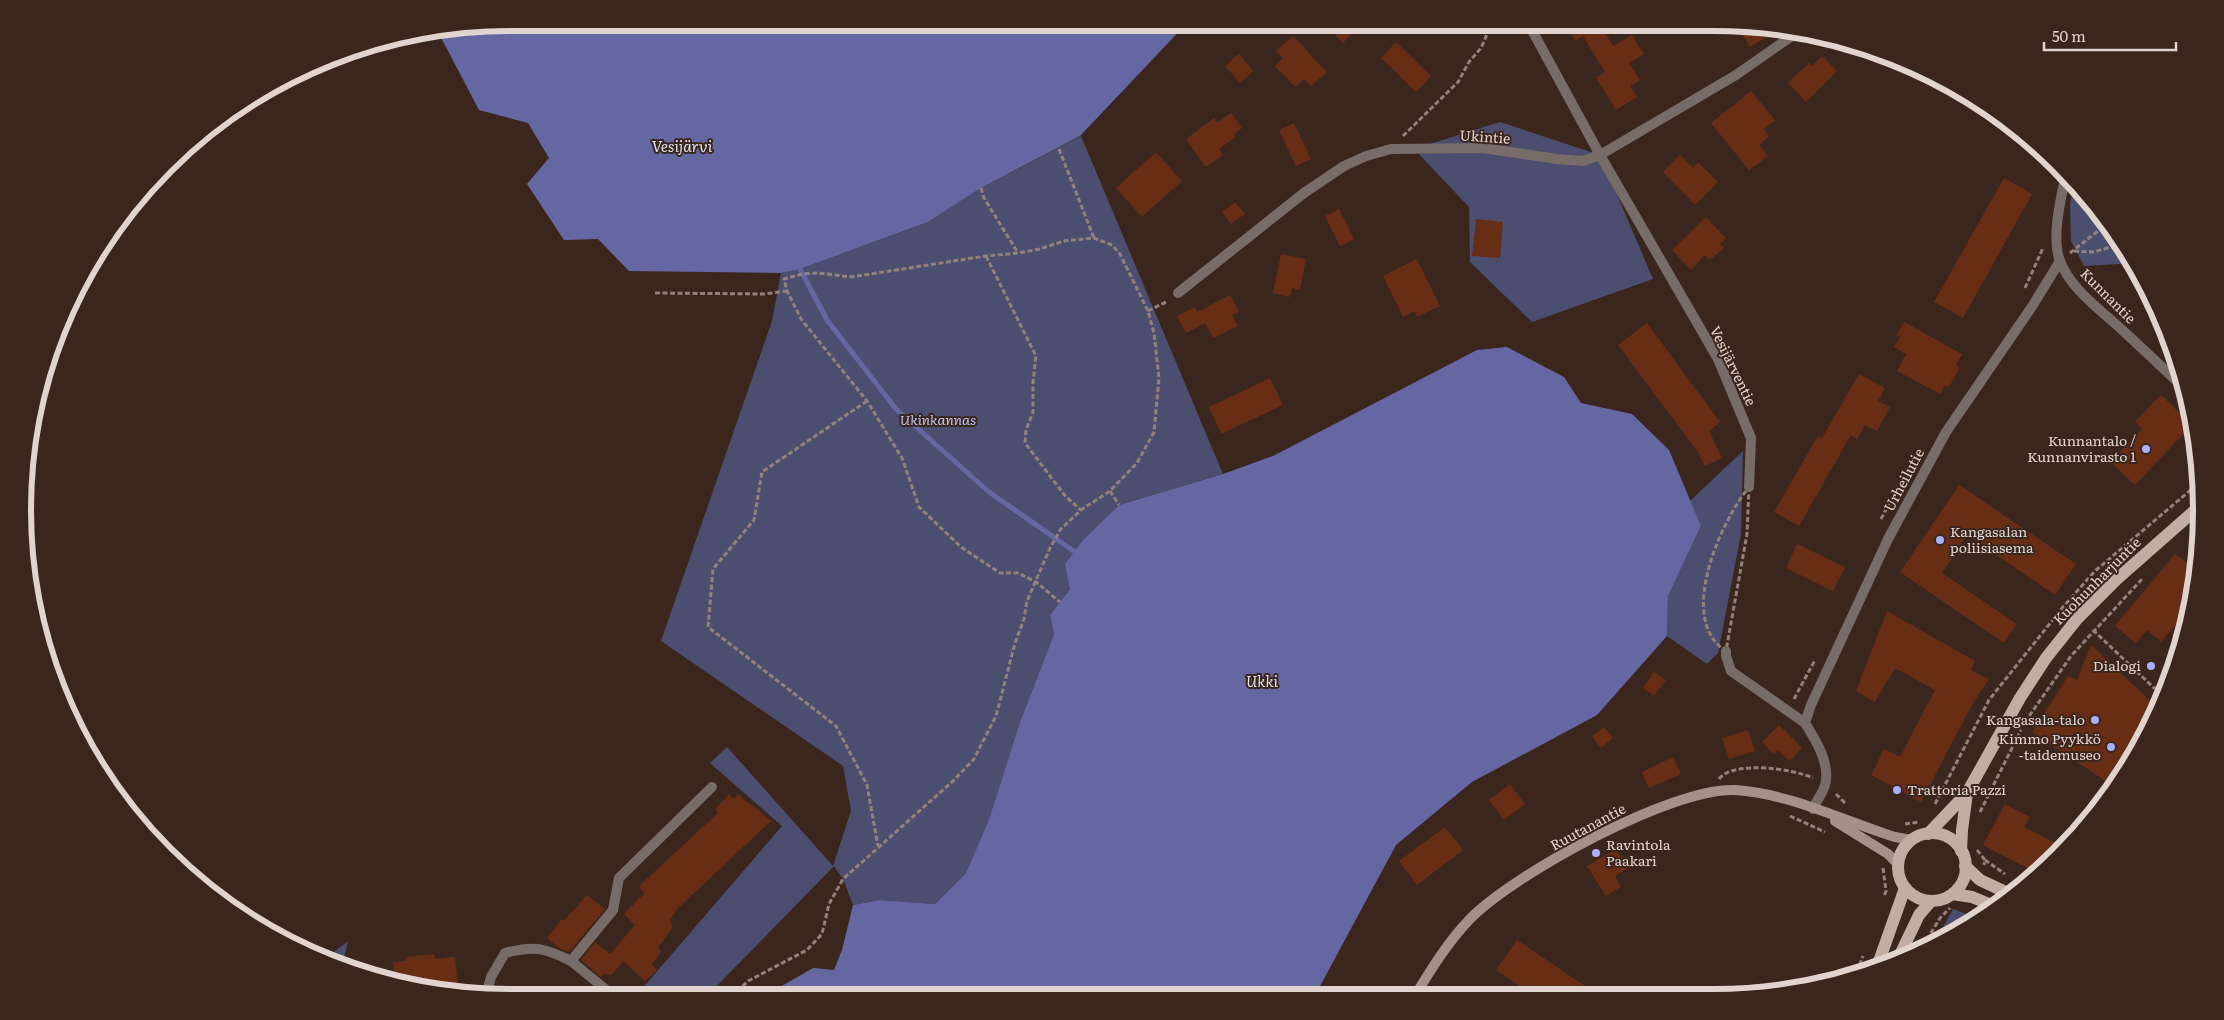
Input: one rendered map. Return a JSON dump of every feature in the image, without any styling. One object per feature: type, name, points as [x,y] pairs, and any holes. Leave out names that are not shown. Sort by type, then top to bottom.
[{"type":"main road","name":"Kuohunharjuntie","points":[[1928,834],[1967,793],[2020,698],[2046,658],[2077,619],[2117,579],[2193,513]]},
{"type":"main road","name":"Ruutanantie","points":[[1419,989],[1440,955],[1470,919],[1505,891],[1578,847],[1649,811],[1710,792],[1734,790],[1759,793],[1817,810]]},
{"type":"main road","name":"Kuohunharjuntie","points":[[1961,851],[1967,793]]},
{"type":"main road","points":[[1817,810],[1886,834],[1912,840]]},
{"type":"main road","points":[[1817,810],[1888,854],[1898,864]]},
{"type":"main road","points":[[1928,834],[1947,838],[1961,851],[1965,866],[1962,881],[1953,894],[1931,901],[1919,899],[1905,888],[1899,874],[1898,864],[1902,851],[1912,840],[1928,834]]},
{"type":"main road","points":[[1965,866],[1980,880],[2004,891]]},
{"type":"main road","points":[[1880,958],[1905,888]]},
{"type":"main road","points":[[1953,894],[1972,897],[1987,903]]},
{"type":"main road","points":[[1903,949],[1920,915],[1931,901]]},
{"type":"street","name":"Vesijärventie","points":[[1533,31],[1600,155],[1718,358],[1752,438],[1749,487]]},
{"type":"street","name":"Ukintie","points":[[1178,293],[1304,193],[1344,166],[1366,156],[1391,149],[1483,148],[1583,161],[1600,155],[1736,76],[1789,37]]},
{"type":"street","points":[[2060,261],[2057,244],[2059,209],[2064,183]]},
{"type":"street","name":"Kunnantie","points":[[2060,261],[2071,280],[2086,297],[2174,378]]},
{"type":"street","name":"Urheilutie","points":[[1805,723],[1888,539],[1946,432],[2033,305],[2060,261]]},
{"type":"street","points":[[1726,650],[1731,671],[1805,723],[1816,740],[1824,762],[1826,784],[1817,810]]},
{"type":"street","points":[[571,961],[613,910],[619,878],[712,786]]},
{"type":"street","points":[[488,988],[491,977],[505,953],[525,948],[548,950],[571,961],[605,989]]},
{"type":"path","points":[[1391,149],[1458,82],[1470,62],[1482,48],[1489,31]]},
{"type":"path","points":[[1059,149],[1094,238]]},
{"type":"path","points":[[981,188],[984,198],[1018,253]]},
{"type":"path","points":[[2101,229],[2072,251],[2093,252],[2113,246]]},
{"type":"path","points":[[740,989],[748,981],[807,950],[822,934],[829,904],[843,879],[952,782],[974,759],[996,716],[1015,643],[1024,619],[1027,600],[1036,582],[1050,548],[1061,529],[1081,510],[1110,491],[1137,463],[1154,432],[1159,378],[1154,333],[1148,311],[1120,254],[1112,245],[1094,238],[1064,240],[1040,249],[1018,253],[986,256],[851,277],[818,273],[802,274],[784,279],[787,291],[801,319],[867,401],[902,458],[919,507],[960,547],[1000,573],[1018,574],[1036,582],[1060,602]]},
{"type":"path","points":[[986,256],[1036,356],[1032,382],[1033,412],[1026,430],[1025,443],[1066,497],[1081,510]]},
{"type":"path","points":[[655,293],[764,294],[787,291]]},
{"type":"path","points":[[1148,311],[1165,304],[1178,293]]},
{"type":"path","points":[[867,401],[762,472],[754,520],[713,568],[708,627],[836,726],[867,785],[878,846]]},
{"type":"path","points":[[1749,487],[1747,534],[1726,650],[1716,644],[1707,628],[1704,609],[1707,582],[1711,557],[1724,527],[1736,503],[1749,487]]},
{"type":"path","points":[[1110,491],[1119,505]]},
{"type":"path","points":[[1978,816],[2028,718],[2065,664],[2093,630],[2146,575]]},
{"type":"path","points":[[2093,630],[2154,688],[2158,688]]},
{"type":"path","points":[[1710,792],[1723,774],[1759,768],[1801,772],[1826,784]]},
{"type":"path","points":[[1781,812],[1829,834]]},
{"type":"path","points":[[1985,860],[2011,877]]},
{"type":"path","points":[[1875,862],[1883,867]]},
{"type":"green space","points":[[1500,122],[1600,155],[1653,279],[1532,322],[1470,262],[1469,207],[1414,149]]},
{"type":"green space","name":"Ukinkannas","points":[[1081,136],[1223,474],[1119,505],[1084,539],[1070,589],[1050,615],[1054,634],[1020,722],[989,819],[966,873],[935,904],[880,900],[853,905],[843,879],[834,866],[714,989],[642,989],[782,826],[710,763],[727,747],[833,866],[851,811],[843,766],[661,641],[772,321],[781,273],[800,269],[928,222],[981,188]]},
{"type":"green space","points":[[2072,192],[2094,219],[2124,262],[2084,266],[2071,241],[2070,204]]},
{"type":"green space","points":[[1743,451],[1741,534],[1718,653],[1707,664],[1667,636],[1668,596],[1701,526],[1690,501]]},
{"type":"green space","points":[[1953,909],[1969,915],[1953,925],[1941,931]]},
{"type":"green space","points":[[348,941],[344,958],[332,954]]},
{"type":"water","name":"Vesijärvi","points":[[510,31],[1179,31],[1080,136],[981,188],[928,222],[800,269],[781,273],[629,271],[598,239],[564,240],[527,184],[549,158],[528,123],[479,110],[440,36]]},
{"type":"water","name":"Ukki","points":[[1507,347],[1564,377],[1581,403],[1632,414],[1669,450],[1701,526],[1668,596],[1667,636],[1597,715],[1472,782],[1396,845],[1318,989],[775,989],[813,968],[834,970],[842,950],[853,905],[880,900],[935,904],[966,873],[989,819],[1020,722],[1054,634],[1050,615],[1070,589],[1065,564],[1084,539],[1119,505],[1223,474],[1273,456],[1477,350]]},
{"type":"building","points":[[1332,31],[1354,31],[1343,43]]},
{"type":"building","points":[[1569,31],[1604,31],[1613,46],[1632,35],[1644,54],[1629,63],[1640,80],[1630,86],[1637,97],[1616,110],[1596,78],[1605,72],[1583,36],[1575,41]]},
{"type":"building","points":[[1740,32],[1771,34],[1750,47]]},
{"type":"building","points":[[1293,36],[1327,72],[1311,86],[1304,79],[1295,87],[1275,66],[1283,58],[1276,51]]},
{"type":"building","points":[[1396,42],[1431,76],[1416,92],[1381,58]]},
{"type":"building","points":[[1239,54],[1253,71],[1240,83],[1225,66]]},
{"type":"building","points":[[1822,56],[1837,71],[1806,102],[1788,83],[1809,63],[1812,66]]},
{"type":"building","points":[[1751,91],[1775,120],[1764,129],[1769,136],[1759,145],[1768,156],[1749,170],[1711,123]]},
{"type":"building","points":[[1231,113],[1242,128],[1234,134],[1236,137],[1219,149],[1223,155],[1206,167],[1186,139],[1214,118],[1217,123]]},
{"type":"building","points":[[1294,123],[1311,159],[1296,166],[1279,130]]},
{"type":"building","points":[[1156,152],[1182,181],[1142,217],[1116,188]]},
{"type":"building","points":[[1680,155],[1693,168],[1698,162],[1718,182],[1695,205],[1663,172]]},
{"type":"building","points":[[2004,178],[2032,194],[1963,318],[1934,302]]},
{"type":"building","points":[[1235,202],[1245,214],[1231,224],[1222,212]]},
{"type":"building","points":[[1339,209],[1354,239],[1340,246],[1325,216]]},
{"type":"building","points":[[1706,217],[1726,238],[1720,244],[1724,248],[1710,260],[1705,255],[1691,270],[1672,250]]},
{"type":"building","points":[[1476,219],[1503,222],[1500,258],[1472,256]]},
{"type":"building","points":[[1281,254],[1306,259],[1300,290],[1292,288],[1290,297],[1273,293]]},
{"type":"building","points":[[1417,259],[1440,306],[1417,317],[1415,311],[1403,317],[1383,276]]},
{"type":"building","points":[[1230,295],[1239,312],[1232,315],[1238,326],[1213,338],[1205,323],[1186,333],[1177,316],[1195,307],[1197,312]]},
{"type":"building","points":[[1904,322],[1962,354],[1956,365],[1960,368],[1949,387],[1945,385],[1940,394],[1897,371],[1906,354],[1894,347],[1900,337],[1896,335]]},
{"type":"building","points":[[1647,323],[1720,422],[1709,431],[1722,458],[1705,466],[1698,452],[1618,345]]},
{"type":"building","points":[[1859,374],[1885,388],[1878,401],[1890,407],[1877,431],[1865,425],[1857,439],[1851,435],[1799,526],[1774,512],[1818,436],[1822,438]]},
{"type":"building","points":[[1270,378],[1283,405],[1221,434],[1209,407]]},
{"type":"building","name":"Kunnantalo / Kunnanvirasto 1","points":[[2161,395],[2184,417],[2186,431],[2135,485],[2111,462],[2142,429],[2135,422]]},
{"type":"building","points":[[1959,485],[2076,564],[2055,595],[1967,535],[1942,573],[2017,624],[2004,643],[1900,572]]},
{"type":"building","points":[[1797,544],[1845,567],[1833,591],[1786,568]]},
{"type":"building","points":[[2175,554],[2190,565],[2180,620],[2161,642],[2147,630],[2136,643],[2115,626]]},
{"type":"building","points":[[1887,611],[1975,661],[1971,670],[1989,679],[1973,703],[1921,802],[1871,775],[1884,749],[1900,757],[1935,690],[1895,668],[1875,702],[1856,691]]},
{"type":"building","name":"Kangasala-talo","points":[[2091,645],[2152,702],[2129,749],[2107,782],[2032,732],[2068,676],[2077,680]]},
{"type":"building","points":[[1654,672],[1666,680],[1654,696],[1643,688]]},
{"type":"building","points":[[1779,725],[1802,748],[1789,761],[1778,750],[1774,754],[1762,742]]},
{"type":"building","points":[[1604,727],[1613,738],[1601,748],[1592,737]]},
{"type":"building","points":[[1748,730],[1755,751],[1729,759],[1722,738]]},
{"type":"building","points":[[1673,757],[1681,774],[1649,788],[1642,772]]},
{"type":"building","points":[[1510,784],[1525,804],[1504,820],[1489,800]]},
{"type":"building","points":[[729,794],[734,799],[738,794],[771,821],[677,909],[670,920],[673,928],[658,947],[661,952],[652,964],[657,970],[645,981],[623,961],[611,976],[605,973],[601,977],[581,960],[595,942],[610,954],[635,925],[624,914],[644,894],[639,886],[718,813],[715,809]]},
{"type":"building","points":[[2005,804],[2030,817],[2024,827],[2057,844],[2043,858],[2040,856],[2036,864],[2030,870],[1983,845]]},
{"type":"building","points":[[1445,827],[1463,850],[1417,885],[1399,861]]},
{"type":"building","points":[[1616,849],[1628,868],[1615,876],[1621,887],[1606,896],[1587,866]]},
{"type":"building","points":[[587,895],[605,909],[569,952],[559,948],[547,938],[562,919],[564,921]]},
{"type":"building","points":[[1517,940],[1590,989],[1524,989],[1496,970]]},
{"type":"building","points":[[434,954],[435,959],[455,957],[458,985],[417,980],[394,974],[393,962],[406,961],[405,957]]},
{"type":"waterway","points":[[800,269],[827,320],[896,409],[989,492],[1075,552]]},
{"type":"place","name":"Kunnantalo / Kunnanvirasto 1","points":[[2146,449]]},
{"type":"place","name":"Kangasalan poliisiasema","points":[[1940,540]]},
{"type":"place","name":"Dialogi","points":[[2151,666]]},
{"type":"place","name":"Kangasala-talo","points":[[2095,720]]},
{"type":"place","name":"Kimmo Pyykkö -taidemuseo","points":[[2111,747]]},
{"type":"place","name":"Trattoria Pazzi","points":[[1897,790]]},
{"type":"place","name":"Ravintola Paakari","points":[[1596,853]]}]
